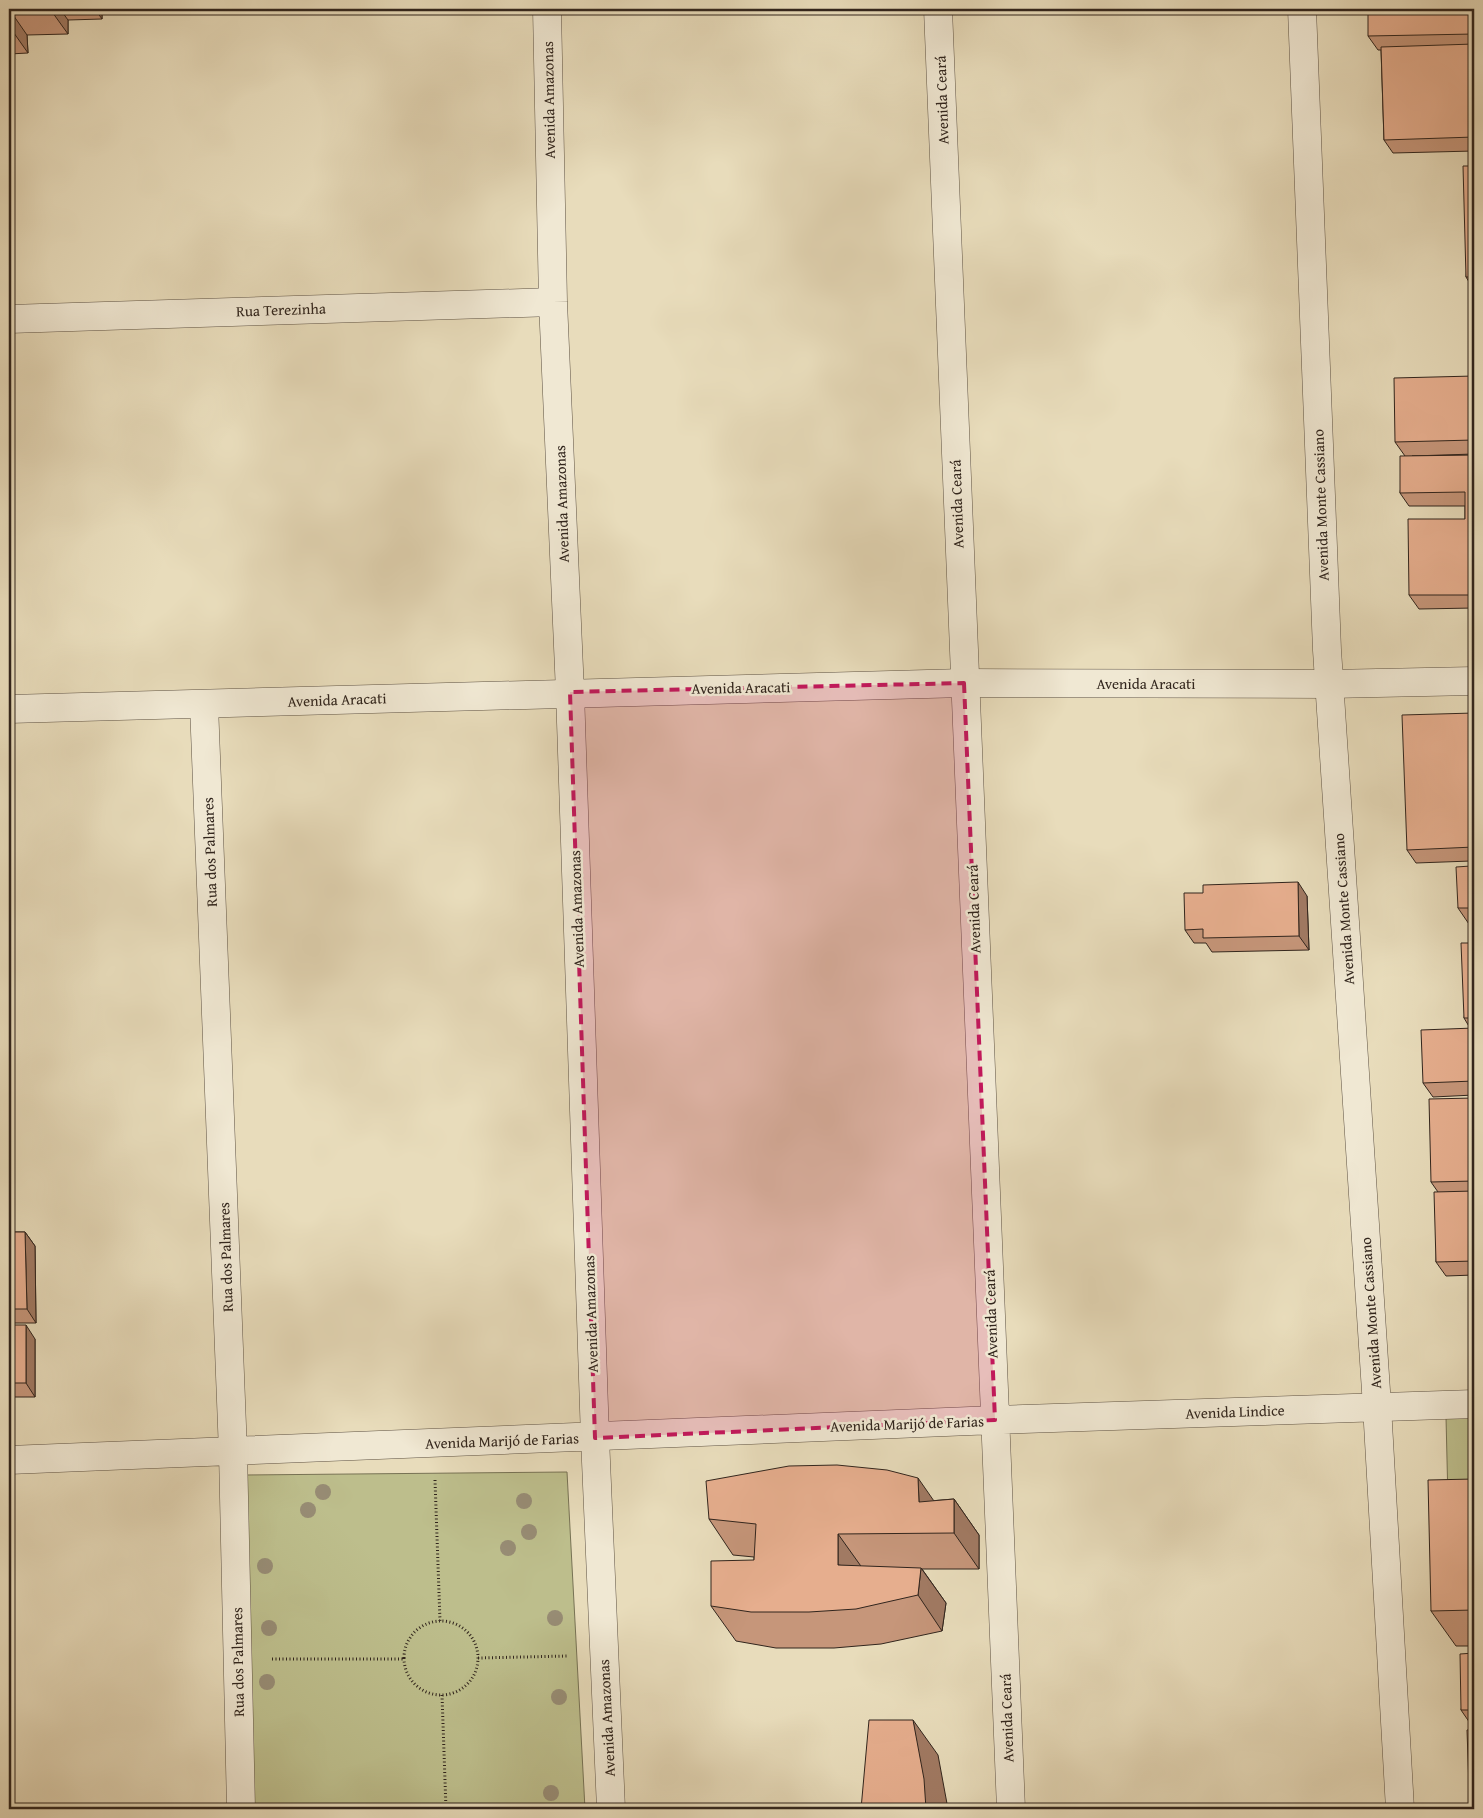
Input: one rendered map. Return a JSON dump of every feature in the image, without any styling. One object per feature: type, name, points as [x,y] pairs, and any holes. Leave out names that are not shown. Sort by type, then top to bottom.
[{"type":"street","name":"Avenida Amazonas","points":[[547,9],[553,302],[570,692],[595,1438],[611,1809]]},
{"type":"street","name":"Avenida Ceará","points":[[938,9],[1011,1809]]},
{"type":"street","name":"Avenida Monte Cassiano","points":[[1302,9],[1329,684],[1377,1406],[1400,1809]]},
{"type":"street","name":"Rua Terezinha","points":[[9,319],[553,302]]},
{"type":"street","name":"Avenida Aracati","points":[[9,709],[204,705],[570,692],[964,683],[1329,684],[1474,680]]},
{"type":"street","name":"Rua dos Palmares","points":[[204,705],[233,1452],[241,1809]]},
{"type":"street","name":"Avenida Lindice","points":[[995,1420],[1474,1404]]},
{"type":"street","name":"Avenida Marijó de Farias","points":[[9,1460],[595,1438],[995,1420]]},
{"type":"path","points":[[436,1480],[440,1621]]},
{"type":"path","points":[[440,1621],[453,1623],[464,1629],[473,1639],[478,1658],[474,1676],[466,1686],[442,1695],[430,1694],[420,1689],[411,1681],[405,1670],[404,1659],[405,1647],[410,1636],[429,1623],[440,1621]]},
{"type":"path","points":[[478,1658],[568,1656]]},
{"type":"path","points":[[268,1659],[404,1659]]},
{"type":"path","points":[[442,1695],[446,1809]]},
{"type":"highlighted area","points":[[964,683],[995,1420],[595,1438],[570,692]]},
{"type":"green space","points":[[1446,1417],[1474,1417],[1474,1500],[1448,1501]]},
{"type":"green space","points":[[567,1472],[585,1809],[253,1809],[245,1475]]},
{"type":"building","points":[[1368,9],[1463,9],[1463,13],[1474,13],[1474,34],[1368,36]]},
{"type":"building","points":[[1474,44],[1474,137],[1384,140],[1381,47]]},
{"type":"building","points":[[1463,166],[1474,166],[1474,277],[1466,277]]},
{"type":"building","points":[[1474,376],[1474,440],[1395,442],[1394,378]]},
{"type":"building","points":[[1474,455],[1474,595],[1409,595],[1408,519],[1465,519],[1465,492],[1400,493],[1400,456]]},
{"type":"building","points":[[1474,713],[1474,847],[1407,850],[1402,715]]},
{"type":"building","points":[[1471,853],[1474,853],[1474,931],[1471,931],[1471,908],[1458,908],[1456,867],[1471,866]]},
{"type":"building","points":[[1298,882],[1299,936],[1203,938],[1203,929],[1185,930],[1184,893],[1203,893],[1203,885]]},
{"type":"building","points":[[1461,943],[1474,943],[1474,1018],[1464,1018]]},
{"type":"building","points":[[1474,1028],[1474,1081],[1423,1083],[1421,1030]]},
{"type":"building","points":[[1474,1098],[1474,1181],[1431,1182],[1429,1099]]},
{"type":"building","points":[[1474,1191],[1474,1261],[1436,1262],[1434,1192]]},
{"type":"building","points":[[9,1232],[25,1232],[27,1309],[9,1309]]},
{"type":"building","points":[[9,1325],[26,1325],[26,1383],[9,1383]]},
{"type":"building","points":[[837,1465],[887,1470],[918,1478],[919,1502],[954,1499],[954,1533],[838,1534],[838,1565],[921,1568],[918,1595],[856,1609],[809,1612],[751,1612],[711,1606],[711,1561],[754,1560],[756,1524],[709,1519],[706,1481],[789,1466]]},
{"type":"building","points":[[1474,1479],[1474,1610],[1431,1611],[1428,1480]]},
{"type":"building","points":[[1474,1653],[1474,1710],[1461,1710],[1460,1654]]},
{"type":"building","points":[[869,1720],[913,1720],[924,1779],[926,1809],[861,1809]]},
{"type":"building","points":[[1474,1729],[1474,1787],[1469,1787],[1467,1730]]}]
